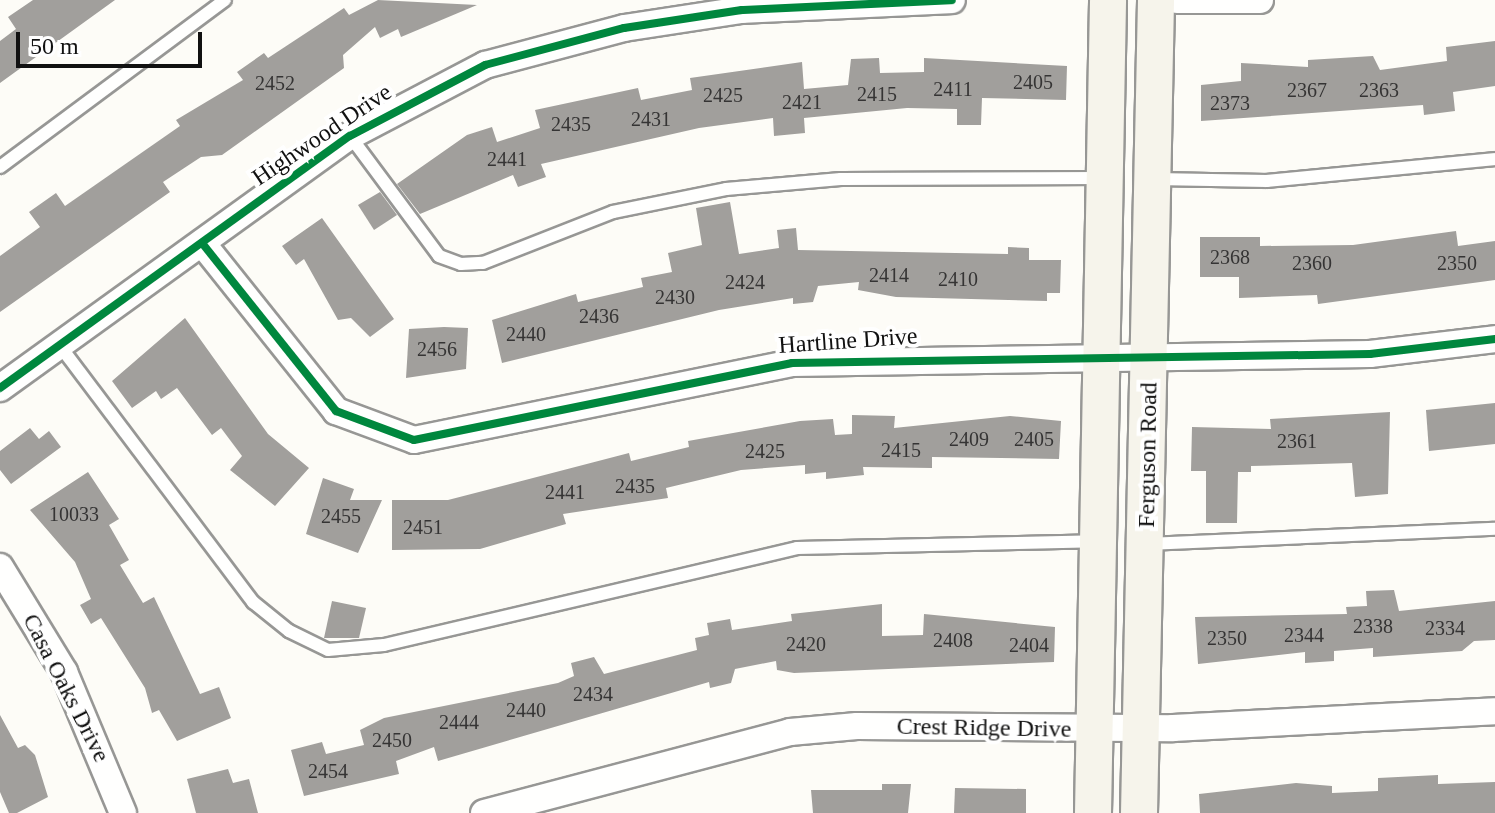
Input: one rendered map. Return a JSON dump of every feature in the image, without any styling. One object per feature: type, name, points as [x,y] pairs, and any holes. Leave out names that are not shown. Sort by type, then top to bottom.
[{"type":"main road","name":"Ferguson Road","points":[[1093,813],[1108,0]]},
{"type":"main road","name":"Ferguson Road","points":[[1139,813],[1156,0]]},
{"type":"street","name":"Highwood Drive","points":[[0,388],[350,136],[485,65],[624,28],[742,10],[952,0]]},
{"type":"street","points":[[1177,0],[1260,0]]},
{"type":"street","name":"Hartline Drive","points":[[202,243],[336,411],[414,440],[792,363],[1103,355],[1370,354],[1495,339]]},
{"type":"street","name":"Casa Oaks Drive","points":[[0,567],[64,672],[123,813]]},
{"type":"street","name":"Crest Ridge Drive","points":[[484,813],[790,732],[857,726],[1140,729],[1495,711]]},
{"type":"lane","points":[[0,167],[225,0]]},
{"type":"lane","points":[[350,136],[439,256],[461,264],[483,263],[613,212],[726,189],[841,179],[1105,178]]},
{"type":"lane","points":[[1153,179],[1267,181],[1495,159]]},
{"type":"lane","points":[[60,346],[253,602],[289,631],[328,650],[384,645],[797,548],[1098,541]]},
{"type":"lane","points":[[1146,544],[1495,529]]},
{"type":"building","points":[[33,0],[115,0],[0,83],[0,41],[16,29],[8,17]]},
{"type":"building","points":[[378,0],[477,5],[401,37],[398,29],[380,38],[375,27],[343,55],[344,68],[222,155],[201,157],[163,182],[170,192],[0,312],[0,256],[40,227],[29,212],[56,193],[65,206],[180,126],[176,120],[243,80],[237,72],[264,53],[268,58],[344,8],[349,15]]},
{"type":"building","points":[[1495,41],[1495,86],[1453,92],[1455,111],[1424,115],[1423,105],[1201,121],[1201,85],[1241,81],[1241,63],[1308,67],[1308,60],[1373,56],[1380,70],[1447,61],[1446,47]]},
{"type":"building","points":[[879,58],[880,73],[924,72],[924,58],[1067,66],[1066,100],[982,98],[981,125],[957,125],[957,109],[907,108],[804,118],[805,133],[774,136],[773,118],[699,128],[541,164],[546,177],[518,187],[513,175],[420,214],[397,184],[467,135],[492,127],[497,142],[540,128],[535,110],[638,88],[641,100],[692,90],[690,78],[802,62],[804,89],[848,85],[851,59]]},
{"type":"building","points":[[380,192],[397,215],[374,230],[358,205]]},
{"type":"building","points":[[730,202],[739,254],[779,248],[777,230],[796,228],[798,250],[1008,254],[1008,247],[1029,248],[1029,260],[1061,260],[1060,293],[1047,293],[1047,301],[896,297],[858,290],[859,282],[818,286],[813,302],[793,304],[793,298],[719,310],[502,363],[492,320],[576,294],[578,302],[643,287],[641,278],[672,272],[668,253],[702,245],[696,208]]},
{"type":"building","points":[[322,218],[394,319],[370,337],[351,318],[338,320],[304,259],[296,265],[282,246]]},
{"type":"building","points":[[1456,231],[1458,246],[1495,241],[1495,280],[1318,304],[1317,295],[1239,298],[1239,277],[1200,277],[1200,237],[1260,237],[1260,246],[1353,245]]},
{"type":"building","points":[[185,318],[268,434],[309,468],[275,506],[230,470],[242,456],[221,428],[212,435],[177,388],[161,399],[156,391],[132,408],[112,381]]},
{"type":"building","points":[[468,328],[466,369],[406,378],[409,329]]},
{"type":"building","points":[[1495,403],[1495,444],[1429,451],[1426,410]]},
{"type":"building","points":[[1390,412],[1388,494],[1355,497],[1352,463],[1251,466],[1251,472],[1238,472],[1237,523],[1206,523],[1206,471],[1191,471],[1192,427],[1271,429],[1270,419]]},
{"type":"building","points":[[852,415],[895,416],[894,428],[1010,416],[1061,421],[1059,459],[932,457],[932,468],[863,467],[864,475],[826,479],[826,472],[805,474],[805,465],[741,470],[666,488],[668,498],[563,514],[566,524],[480,549],[392,550],[392,500],[448,500],[629,453],[631,461],[689,447],[688,441],[800,421],[833,419],[835,435],[852,434]]},
{"type":"building","points":[[30,428],[39,439],[49,431],[61,447],[11,484],[0,470],[0,451]]},
{"type":"building","points":[[88,472],[119,519],[109,525],[129,560],[120,565],[143,603],[154,597],[200,694],[219,687],[231,718],[177,741],[159,710],[152,713],[145,688],[101,618],[91,624],[80,605],[91,599],[75,562],[30,510]]},
{"type":"building","points":[[323,478],[354,489],[350,500],[382,500],[358,553],[306,534]]},
{"type":"building","points":[[1394,590],[1399,611],[1495,601],[1495,640],[1474,641],[1462,651],[1373,657],[1373,648],[1334,651],[1334,661],[1305,663],[1305,652],[1198,664],[1195,617],[1347,614],[1346,607],[1367,606],[1366,591]]},
{"type":"building","points":[[332,601],[366,608],[359,638],[324,638]]},
{"type":"building","points":[[882,604],[882,636],[923,635],[924,614],[1055,627],[1054,662],[794,673],[777,670],[776,661],[735,669],[731,683],[710,688],[709,682],[438,761],[434,747],[396,761],[399,774],[304,796],[291,750],[322,742],[326,754],[364,745],[360,730],[384,718],[558,683],[574,676],[571,663],[594,657],[604,674],[697,650],[695,638],[709,635],[707,623],[730,619],[732,630],[792,621],[791,614]]},
{"type":"building","points":[[0,715],[18,748],[25,745],[35,755],[48,797],[17,813],[9,813],[0,792]]},
{"type":"building","points":[[228,769],[233,783],[249,779],[258,813],[196,813],[187,779]]},
{"type":"building","points":[[1438,775],[1438,784],[1495,782],[1495,813],[1200,813],[1199,794],[1296,783],[1332,786],[1332,793],[1378,791],[1378,778]]},
{"type":"building","points":[[882,784],[911,784],[908,813],[813,813],[811,790],[882,790]]},
{"type":"building","points":[[955,788],[1026,789],[1026,813],[954,813]]},
{"type":"cycle path","points":[[0,388],[350,136],[485,65],[624,28],[742,10],[952,0]]},
{"type":"cycle path","points":[[202,243],[336,411],[414,440],[792,363],[1370,354],[1495,339]]}]
